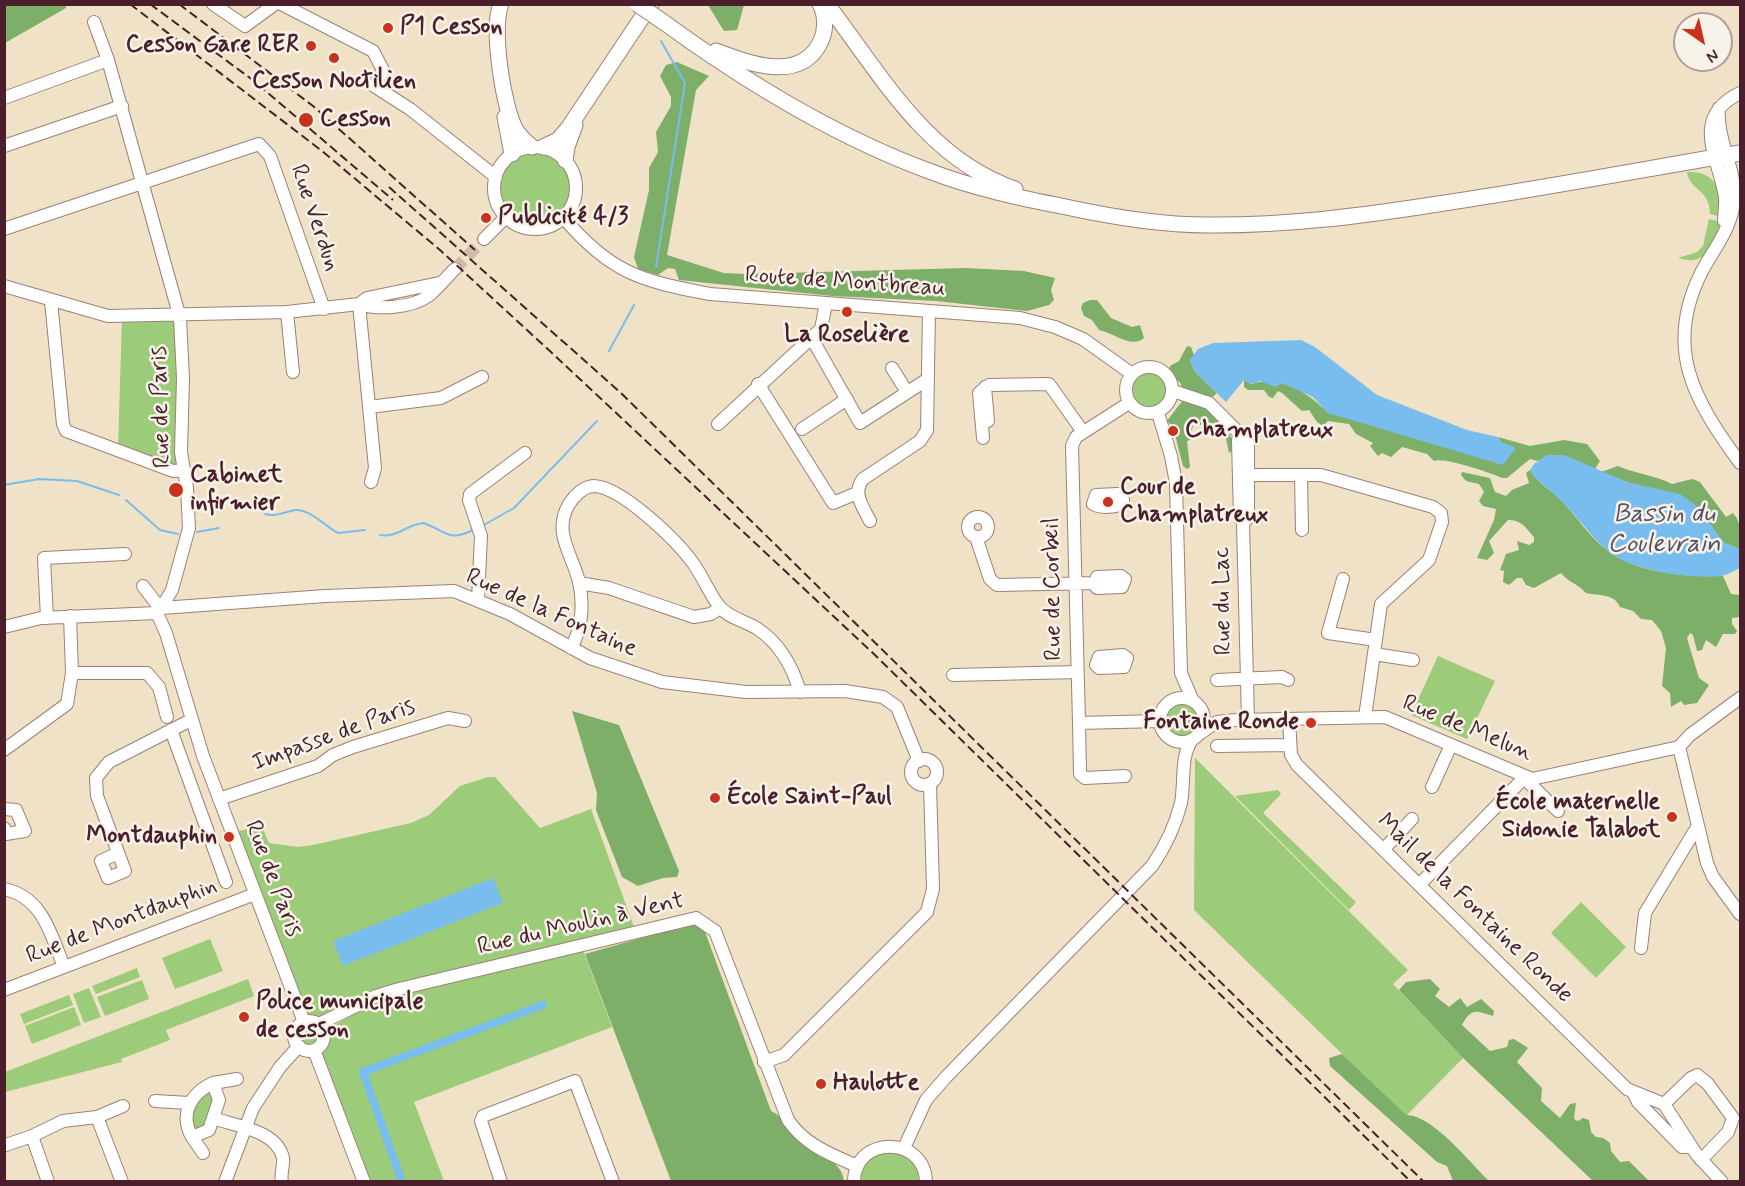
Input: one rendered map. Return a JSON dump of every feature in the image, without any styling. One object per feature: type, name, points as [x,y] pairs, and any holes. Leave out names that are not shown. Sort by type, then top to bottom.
[{"type":"main road","points":[[488,4],[512,154]]},
{"type":"main road","points":[[501,4],[497,14],[497,30],[507,104],[515,129],[537,147],[558,140],[569,127],[651,4]]},
{"type":"main road","points":[[637,4],[697,47],[816,118],[899,159],[929,171],[1009,196],[1125,218],[1204,225],[1312,221],[1472,199],[1728,155]]},
{"type":"main road","points":[[565,160],[573,128],[656,4]]},
{"type":"main road","points":[[697,47],[766,66],[789,66],[804,61],[817,49],[822,38],[825,25],[820,4]]},
{"type":"main road","points":[[827,4],[907,110],[942,148],[977,172],[1008,186],[1075,209]]},
{"type":"street","points":[[213,4],[245,26],[275,4]]},
{"type":"street","points":[[281,4],[373,51],[383,70],[374,86],[410,109],[496,177]]},
{"type":"street","name":"Rue de Paris","points":[[94,22],[122,106],[178,314],[183,378],[181,452],[189,528],[172,590],[158,608],[191,720],[304,1022]]},
{"type":"street","points":[[4,98],[108,60]]},
{"type":"street","points":[[1740,93],[1719,108],[1718,123],[1728,155],[1733,199],[1719,240],[1693,292],[1684,319],[1683,343],[1695,390],[1720,435],[1740,462]]},
{"type":"street","points":[[4,146],[122,106]]},
{"type":"street","name":"Rue Verdun","points":[[143,183],[259,144],[270,156],[324,309]]},
{"type":"street","points":[[537,147],[555,152],[565,160],[572,170],[576,195],[563,218],[546,227],[528,228],[506,216],[496,198],[496,177],[500,168],[512,154],[537,147]]},
{"type":"street","points":[[4,229],[143,183]]},
{"type":"street","points":[[484,238],[506,216]]},
{"type":"street","name":"Route de Montbreau","points":[[563,218],[604,259],[628,274],[660,285],[710,294],[1020,318],[1055,327],[1083,339],[1132,374]]},
{"type":"street","points":[[4,286],[108,316],[287,312],[359,304],[367,298],[439,283],[455,269]]},
{"type":"street","points":[[51,301],[63,424],[66,430],[173,471],[184,470]]},
{"type":"street","points":[[718,424],[758,384],[821,329],[826,303]]},
{"type":"street","points":[[359,304],[375,468],[371,482]]},
{"type":"street","points":[[870,521],[857,493],[863,478],[920,441],[927,430],[929,311]]},
{"type":"street","points":[[287,312],[293,372]]},
{"type":"street","points":[[811,337],[860,423],[928,379]]},
{"type":"street","points":[[892,368],[907,392]]},
{"type":"street","points":[[1143,368],[1156,368],[1170,380],[1173,391],[1170,402],[1158,412],[1145,414],[1129,403],[1126,388],[1132,374],[1143,368]]},
{"type":"street","points":[[369,407],[441,398],[482,377]]},
{"type":"street","points":[[758,384],[833,503],[857,493]]},
{"type":"street","points":[[983,433],[980,425],[979,393],[985,387],[1049,384],[1083,432],[1129,403]]},
{"type":"street","name":"Rue du Lac","points":[[1173,391],[1209,403],[1241,435],[1238,440],[1243,475],[1240,518],[1243,523],[1247,679],[1242,720]]},
{"type":"street","points":[[802,429],[847,399]]},
{"type":"street","points":[[904,1148],[926,1100],[1152,866],[1169,838],[1181,802],[1186,750],[1204,722],[1196,703],[1186,690],[1181,673],[1176,483],[1172,456],[1158,412]]},
{"type":"street","name":"Rue de Corbeil","points":[[1083,432],[1076,437],[1072,446],[1080,774],[1085,778],[1125,776]]},
{"type":"street","points":[[478,600],[481,536],[469,500],[470,494],[525,453]]},
{"type":"street","points":[[1243,475],[1321,475],[1433,507],[1441,513],[1442,522],[1430,560],[1381,604],[1365,717]]},
{"type":"street","points":[[1301,475],[1302,530]]},
{"type":"street","points":[[571,648],[577,638],[582,611],[579,583],[563,537],[564,514],[578,492],[592,486],[605,489],[630,504],[661,529],[692,561],[720,608],[759,630],[779,650],[794,672],[800,692]]},
{"type":"street","points":[[1073,502],[1093,501]]},
{"type":"street","points":[[976,537],[990,579],[997,585],[1094,583]]},
{"type":"street","points":[[47,618],[44,558],[125,554]]},
{"type":"street","points":[[1343,579],[1328,633],[1376,640]]},
{"type":"street","points":[[579,583],[609,588],[694,617],[711,614],[720,608]]},
{"type":"street","points":[[143,586],[158,608]]},
{"type":"street","name":"Rue de la Fontaine","points":[[4,627],[47,618],[158,608],[444,590],[478,600],[546,632],[571,648],[608,666],[662,682],[746,692],[845,691],[889,700],[897,707],[919,760]]},
{"type":"street","points":[[4,750],[61,710],[69,697],[72,673],[70,616]]},
{"type":"street","points":[[1374,654],[1413,660]]},
{"type":"street","points":[[953,675],[1077,668],[1096,662]]},
{"type":"street","points":[[72,673],[147,673],[159,687],[169,724],[226,882]]},
{"type":"street","points":[[1171,701],[1181,673]]},
{"type":"street","points":[[1217,680],[1282,677],[1288,680]]},
{"type":"street","points":[[1181,802],[1179,754],[1162,727],[1162,709],[1171,701],[1182,698],[1196,703]]},
{"type":"street","points":[[1740,698],[1690,735],[1679,747],[1697,827],[1713,877],[1740,914]]},
{"type":"street","name":"Rue de Melun","points":[[1196,703],[1210,716],[1242,720]]},
{"type":"street","name":"Rue de Melun","points":[[1195,737],[1217,723],[1242,720],[1386,717],[1524,778],[1532,779],[1679,747]]},
{"type":"street","name":"Impasse de Paris","points":[[219,799],[318,766],[333,755],[353,747],[448,718],[465,721]]},
{"type":"street","name":"Mail de la Fontaine Ronde","points":[[1289,719],[1289,745],[1291,755],[1298,765],[1634,1094],[1664,1104]]},
{"type":"street","points":[[118,853],[97,796],[96,778],[109,762],[169,724],[191,720]]},
{"type":"street","points":[[1079,723],[1162,727],[1174,741],[1195,737]]},
{"type":"street","points":[[1216,746],[1289,745]]},
{"type":"street","points":[[1432,787],[1451,746]]},
{"type":"street","points":[[919,760],[930,761],[935,767],[935,778],[930,783],[919,784],[913,779],[912,767],[919,760]]},
{"type":"street","points":[[1419,885],[1524,778],[1558,811]]},
{"type":"street","points":[[764,1062],[784,1055],[927,912],[933,889],[930,783]]},
{"type":"street","points":[[4,810],[16,810],[25,831],[6,834],[4,828]]},
{"type":"street","points":[[1384,849],[1412,819]]},
{"type":"street","points":[[1641,948],[1645,913],[1697,827]]},
{"type":"street","points":[[4,889],[15,891],[37,909],[45,919],[64,967]]},
{"type":"street","name":"Rue de Montdauphin","points":[[4,990],[255,894]]},
{"type":"street","name":"Rue du Moulin à Vent","points":[[319,1024],[367,1000],[399,989],[696,918],[715,931],[783,1111],[792,1126],[815,1147],[857,1166]]},
{"type":"street","points":[[299,1046],[295,1032],[304,1022],[319,1024],[324,1036],[321,1045],[314,1050]]},
{"type":"street","points":[[299,1046],[314,1050]]},
{"type":"street","points":[[225,1182],[244,1128],[266,1086],[299,1046]]},
{"type":"street","points":[[314,1050],[364,1182]]},
{"type":"street","points":[[1701,1160],[1728,1132],[1733,1118],[1708,1084],[1697,1075],[1690,1078],[1664,1104],[1701,1160],[1722,1182]]},
{"type":"street","points":[[203,1153],[187,1128],[189,1103],[200,1089],[213,1083],[237,1079]]},
{"type":"street","points":[[501,1182],[481,1121],[483,1116],[576,1081],[613,1182]]},
{"type":"street","points":[[192,1137],[201,1136],[209,1130],[219,1100],[213,1083]]},
{"type":"street","points":[[1634,1094],[1638,1102],[1682,1147],[1692,1147]]},
{"type":"street","points":[[155,1101],[189,1103]]},
{"type":"street","points":[[6,1145],[63,1121],[97,1117],[123,1106]]},
{"type":"street","points":[[97,1117],[122,1182]]},
{"type":"street","points":[[213,1118],[260,1133],[273,1141],[283,1160],[282,1182]]},
{"type":"street","points":[[32,1136],[48,1182]]},
{"type":"street","points":[[854,1182],[857,1166],[871,1150],[882,1146],[904,1148],[922,1164],[926,1182]]},
{"type":"green space","points":[[5,4],[66,5],[66,8],[5,43]]},
{"type":"green space","points":[[708,5],[744,5],[737,30],[724,31]]},
{"type":"green space","points":[[677,62],[709,76],[696,90],[667,255],[724,273],[745,274],[966,268],[1024,271],[1055,278],[1051,290],[1054,300],[1049,305],[1027,311],[936,301],[832,296],[679,280],[675,269],[668,268],[658,275],[638,269],[634,257],[649,190],[649,168],[658,152],[656,132],[671,106],[671,97],[660,76],[666,65]]},
{"type":"green space","points":[[535,152],[555,158],[565,168],[571,188],[565,208],[555,218],[535,224],[515,218],[505,208],[499,188],[505,168],[515,158]]},
{"type":"green space","points":[[1687,172],[1705,175],[1716,185],[1721,200],[1722,217],[1710,214],[1707,200],[1692,183]]},
{"type":"green space","points":[[1709,219],[1721,222],[1707,252],[1696,260],[1678,258],[1697,252],[1703,246]]},
{"type":"green space","points":[[1097,300],[1111,318],[1132,327],[1140,325],[1144,338],[1134,342],[1128,341],[1099,330],[1092,320],[1084,316],[1081,308],[1083,303]]},
{"type":"green space","points":[[122,319],[171,320],[175,324],[178,466],[174,467],[118,447]]},
{"type":"green space","points":[[1187,346],[1191,347],[1194,355],[1190,360],[1195,372],[1217,393],[1209,400],[1234,442],[1234,450],[1229,453],[1226,439],[1206,420],[1201,425],[1194,422],[1191,433],[1195,438],[1187,441],[1190,467],[1187,469],[1183,466],[1173,427],[1167,421],[1183,400],[1181,384],[1169,371],[1170,366],[1179,361]]},
{"type":"green space","points":[[1150,373],[1163,378],[1168,391],[1163,404],[1150,409],[1137,404],[1132,391],[1137,378]]},
{"type":"green space","points":[[1244,380],[1252,384],[1273,382],[1283,384],[1303,393],[1328,413],[1501,442],[1498,437],[1530,446],[1564,440],[1587,444],[1600,461],[1595,469],[1567,457],[1545,457],[1538,461],[1530,459],[1507,478],[1502,478],[1457,463],[1434,461],[1427,454],[1402,447],[1391,457],[1382,453],[1378,456],[1370,446],[1373,443],[1356,434],[1349,424],[1328,421],[1323,426],[1317,422],[1309,410],[1302,411],[1282,393],[1278,391],[1273,398],[1269,397],[1264,390],[1248,390],[1244,387]]},
{"type":"green space","points":[[1618,466],[1672,484],[1692,479],[1700,482],[1726,517],[1733,513],[1736,517],[1740,530],[1740,549],[1724,543],[1714,530],[1627,482],[1601,472]]},
{"type":"green space","points":[[1530,470],[1611,553],[1636,566],[1650,570],[1680,575],[1723,576],[1731,594],[1740,595],[1740,617],[1732,618],[1732,624],[1737,631],[1735,634],[1723,634],[1716,647],[1706,640],[1702,650],[1697,651],[1693,635],[1690,633],[1687,638],[1699,678],[1709,685],[1697,703],[1684,705],[1681,701],[1671,707],[1670,693],[1662,686],[1666,648],[1661,631],[1652,620],[1641,619],[1633,611],[1620,607],[1610,597],[1586,593],[1561,573],[1534,588],[1526,585],[1522,578],[1517,578],[1509,585],[1503,582],[1504,571],[1500,570],[1506,554],[1519,550],[1517,541],[1529,545],[1534,542],[1534,537],[1520,523],[1508,520],[1489,541],[1494,553],[1487,560],[1477,558],[1494,520],[1496,509],[1483,506],[1479,501],[1484,492],[1479,484],[1466,481],[1461,475],[1462,472],[1490,478],[1495,492],[1506,496],[1512,490],[1529,483],[1526,473]]},
{"type":"green space","points":[[1438,656],[1495,681],[1467,739],[1411,715]]},
{"type":"green space","points":[[1182,703],[1195,708],[1200,721],[1195,734],[1182,739],[1169,734],[1164,721],[1169,708]]},
{"type":"green space","points":[[572,711],[619,725],[679,871],[677,877],[663,878],[638,886],[622,877],[596,810],[597,793]]},
{"type":"green space","points":[[1195,758],[1408,970],[1393,984],[1463,1058],[1406,1116],[1194,910]]},
{"type":"green space","points":[[495,777],[540,828],[591,809],[634,927],[393,985],[322,1021],[307,1015],[236,832],[261,825],[269,843],[298,847],[313,845],[411,823],[429,815],[460,786]]},
{"type":"green space","points":[[1278,790],[1281,794],[1263,813],[1356,902],[1349,910],[1235,796]]},
{"type":"green space","points":[[1581,902],[1626,947],[1596,978],[1551,933]]},
{"type":"green space","points":[[701,921],[771,1111],[782,1119],[803,1143],[832,1161],[842,1173],[844,1181],[671,1181],[585,954]]},
{"type":"green space","points":[[210,939],[223,971],[175,989],[162,958]]},
{"type":"green space","points":[[583,950],[612,1027],[414,1102],[444,1181],[368,1181],[321,1051],[327,1045],[330,1028],[376,1000]]},
{"type":"green space","points":[[137,968],[140,977],[96,994],[92,986]]},
{"type":"green space","points":[[248,979],[254,996],[166,1030],[170,1040],[121,1059],[122,1062],[5,1092],[5,1072]]},
{"type":"green space","points":[[1430,979],[1440,989],[1435,996],[1449,1007],[1460,998],[1467,1007],[1481,999],[1494,1011],[1493,1016],[1479,1012],[1472,1013],[1462,1025],[1490,1051],[1507,1047],[1509,1040],[1514,1039],[1528,1048],[1517,1062],[1542,1088],[1541,1101],[1560,1118],[1570,1104],[1576,1103],[1574,1119],[1589,1120],[1591,1132],[1596,1137],[1603,1138],[1610,1143],[1611,1151],[1620,1162],[1629,1161],[1649,1181],[1593,1181],[1463,1058],[1399,990],[1406,982]]},
{"type":"green space","points":[[142,980],[149,999],[105,1016],[97,997]]},
{"type":"green space","points":[[89,988],[101,1017],[84,1023],[73,994]]},
{"type":"green space","points":[[69,995],[73,1005],[24,1024],[20,1014]]},
{"type":"green space","points":[[74,1007],[81,1025],[32,1044],[25,1026]]},
{"type":"green space","points":[[305,1026],[313,1026],[319,1032],[319,1040],[313,1046],[305,1046],[299,1040],[299,1032]]},
{"type":"green space","points":[[1342,1054],[1406,1115],[1417,1117],[1439,1131],[1489,1181],[1453,1181],[1447,1166],[1437,1162],[1330,1066],[1329,1058]]},
{"type":"green space","points":[[208,1092],[215,1097],[207,1126],[198,1133],[189,1124],[197,1100]]},
{"type":"green space","points":[[883,1151],[908,1158],[915,1166],[920,1181],[859,1182],[867,1159]]},
{"type":"water","points":[[1301,340],[1315,347],[1377,395],[1467,430],[1498,437],[1501,442],[1516,448],[1503,465],[1328,413],[1313,397],[1282,383],[1276,387],[1260,381],[1252,384],[1244,380],[1226,402],[1195,372],[1190,360],[1198,349],[1213,343]]},
{"type":"water","name":"Bassin du Coulevrain","points":[[1547,455],[1564,455],[1627,482],[1680,494],[1698,507],[1724,543],[1740,549],[1740,568],[1723,576],[1678,575],[1647,569],[1619,559],[1602,546],[1566,505],[1533,475],[1530,470],[1534,464]]},
{"type":"water","points":[[493,878],[503,903],[343,966],[333,941]]},
{"type":"waterway","points":[[656,267],[685,83],[661,41]]},
{"type":"waterway","points":[[609,351],[634,305]]},
{"type":"waterway","points":[[482,526],[514,508],[597,421]]},
{"type":"waterway","points":[[4,485],[39,479],[77,481],[119,495]]},
{"type":"waterway","points":[[126,500],[160,530],[178,534]]},
{"type":"waterway","points":[[265,514],[276,515],[301,510],[338,533],[365,530]]},
{"type":"waterway","points":[[380,535],[392,535],[423,523],[452,535],[464,534],[473,530]]},
{"type":"waterway","points":[[197,532],[219,528]]},
{"type":"waterway","points":[[402,1182],[363,1072],[543,1005]]},
{"type":"tunnel","points":[[455,269],[484,239]]},
{"type":"railway","points":[[130,4],[322,151],[440,250],[876,656],[1411,1182]]},
{"type":"railway","points":[[150,4],[254,81],[393,200]]},
{"type":"railway","points":[[179,4],[313,106],[475,250]]},
{"type":"railway","points":[[389,187],[621,393],[1424,1182]]},
{"type":"place","name":"P1 Cesson","points":[[388,28]]},
{"type":"place","name":"Cesson Gare RER","points":[[311,46]]},
{"type":"place","name":"Cesson Noctilien","points":[[334,58]]},
{"type":"place","name":"Cesson","points":[[306,120]]},
{"type":"place","name":"Publicité 4/3","points":[[486,218]]},
{"type":"place","name":"La Roselière","points":[[847,312]]},
{"type":"place","name":"Champlatreux","points":[[1173,431]]},
{"type":"place","name":"Cabinet infirmier","points":[[176,490]]},
{"type":"place","name":"Cour de Champlatreux","points":[[1108,502]]},
{"type":"place","name":"Fontaine Ronde","points":[[1311,723]]},
{"type":"place","name":"École Saint-Paul","points":[[715,798]]},
{"type":"place","name":"École maternelle Sidonie Talabot","points":[[1672,817]]},
{"type":"place","name":"Montdauphin","points":[[229,837]]},
{"type":"place","name":"Police municipale de cesson","points":[[244,1017]]},
{"type":"place","name":"Haulotte","points":[[821,1084]]}]
